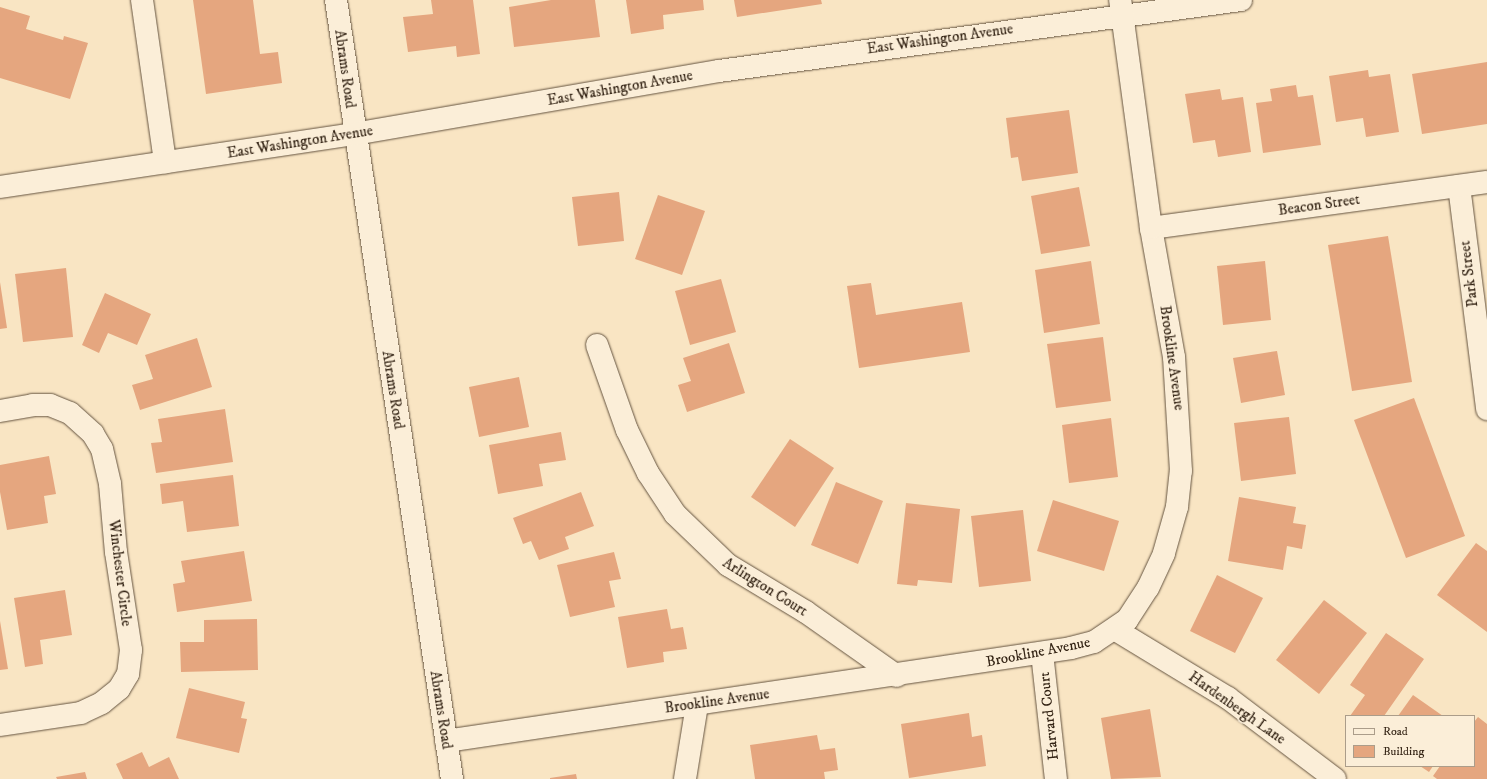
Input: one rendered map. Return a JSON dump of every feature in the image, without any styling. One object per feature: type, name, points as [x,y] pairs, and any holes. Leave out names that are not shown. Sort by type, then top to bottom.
[{"type":"street","points":[[142,0],[165,162]]},
{"type":"street","name":"Abrams Road","points":[[336,0],[354,134],[452,779]]},
{"type":"street","name":"East Washington Avenue","points":[[0,187],[354,134],[719,71],[1121,7],[1241,0]]},
{"type":"street","name":"Brookline Avenue","points":[[446,741],[897,676],[1042,653],[1094,642],[1116,630],[1127,620],[1148,588],[1164,553],[1177,507],[1182,471],[1174,357],[1151,228],[1121,7]]},
{"type":"street","name":"Beacon Street","points":[[1151,228],[1487,182]]},
{"type":"street","name":"Park Street","points":[[1459,186],[1487,409]]},
{"type":"street","name":"Arlington Court","points":[[597,345],[627,430],[648,473],[680,519],[728,565],[806,612],[897,676]]},
{"type":"street","name":"Winchester Circle","points":[[0,411],[33,404],[63,410],[93,434],[102,449],[110,484],[116,552],[131,650],[128,674],[119,689],[102,703],[81,713],[0,725]]},
{"type":"street","name":"Hardenbergh Lane","points":[[1116,630],[1228,698],[1335,779]]},
{"type":"street","name":"Harvard Court","points":[[1042,653],[1056,779]]},
{"type":"street","points":[[685,779],[697,705]]},
{"type":"building","points":[[193,0],[253,0],[260,54],[278,52],[282,83],[206,94]]},
{"type":"building","points":[[431,0],[473,0],[480,54],[457,57],[456,46],[408,52],[403,17],[433,14]]},
{"type":"building","points":[[551,0],[595,0],[600,37],[514,47],[509,7]]},
{"type":"building","points":[[626,0],[703,0],[704,10],[663,15],[664,29],[631,34]]},
{"type":"building","points":[[734,0],[821,0],[822,4],[737,17]]},
{"type":"building","points":[[0,7],[30,16],[26,29],[63,40],[64,36],[88,43],[70,99],[0,78]]},
{"type":"building","points":[[1487,62],[1487,124],[1422,134],[1412,74]]},
{"type":"building","points":[[1368,70],[1369,77],[1390,74],[1399,132],[1366,137],[1363,118],[1336,122],[1329,76]]},
{"type":"building","points":[[1296,85],[1298,97],[1313,95],[1321,145],[1263,153],[1256,103],[1272,101],[1270,89]]},
{"type":"building","points":[[1220,89],[1222,100],[1243,97],[1251,152],[1218,157],[1215,140],[1193,143],[1185,94]]},
{"type":"building","points":[[1069,110],[1078,173],[1022,181],[1018,157],[1011,158],[1006,118]]},
{"type":"building","points":[[1079,187],[1090,246],[1041,254],[1031,196]]},
{"type":"building","points":[[619,192],[624,241],[578,246],[572,197]]},
{"type":"building","points":[[658,195],[705,211],[682,275],[635,259]]},
{"type":"building","points":[[1388,236],[1412,382],[1352,391],[1328,245]]},
{"type":"building","points":[[1091,261],[1100,324],[1044,333],[1035,270]]},
{"type":"building","points":[[1265,261],[1271,320],[1223,325],[1217,266]]},
{"type":"building","points":[[66,268],[73,337],[23,342],[15,274]]},
{"type":"building","points":[[721,279],[736,332],[690,345],[675,291]]},
{"type":"building","points":[[0,282],[7,328],[0,329]]},
{"type":"building","points":[[871,283],[876,315],[962,302],[970,352],[859,368],[847,286]]},
{"type":"building","points":[[105,293],[151,314],[137,345],[108,333],[99,353],[82,345]]},
{"type":"building","points":[[1103,337],[1111,401],[1056,408],[1047,344]]},
{"type":"building","points":[[197,338],[212,387],[140,410],[132,385],[153,379],[145,355]]},
{"type":"building","points":[[729,343],[745,393],[687,412],[678,385],[691,381],[683,358]]},
{"type":"building","points":[[1277,351],[1285,395],[1241,403],[1233,358]]},
{"type":"building","points":[[519,377],[529,427],[479,437],[469,387]]},
{"type":"building","points":[[1414,398],[1465,536],[1406,558],[1354,420]]},
{"type":"building","points":[[225,409],[233,462],[156,473],[151,443],[162,442],[158,419]]},
{"type":"building","points":[[1289,417],[1296,474],[1241,481],[1234,423]]},
{"type":"building","points":[[1111,418],[1118,477],[1069,483],[1062,425]]},
{"type":"building","points":[[561,432],[566,460],[539,464],[543,486],[498,494],[489,445]]},
{"type":"building","points":[[790,439],[834,468],[795,527],[751,497]]},
{"type":"building","points":[[49,456],[56,494],[44,496],[48,523],[7,530],[0,492],[0,465]]},
{"type":"building","points":[[233,475],[239,526],[187,532],[183,501],[162,504],[160,484]]},
{"type":"building","points":[[836,482],[883,501],[858,564],[811,545]]},
{"type":"building","points":[[581,492],[594,526],[565,537],[569,549],[539,560],[531,541],[523,544],[513,518]]},
{"type":"building","points":[[1239,497],[1296,507],[1293,523],[1306,525],[1302,549],[1287,546],[1283,570],[1228,561]]},
{"type":"building","points":[[1053,500],[1119,521],[1104,571],[1037,551]]},
{"type":"building","points":[[906,503],[960,509],[952,583],[918,580],[917,586],[897,584]]},
{"type":"building","points":[[1023,510],[1031,581],[979,587],[971,516]]},
{"type":"building","points":[[1476,543],[1487,551],[1487,632],[1437,595]]},
{"type":"building","points":[[244,551],[252,601],[177,612],[173,584],[185,582],[181,561]]},
{"type":"building","points":[[614,552],[621,579],[609,581],[615,607],[570,617],[557,565]]},
{"type":"building","points":[[1217,575],[1263,598],[1235,653],[1190,631]]},
{"type":"building","points":[[65,590],[72,635],[40,640],[43,664],[25,667],[14,598]]},
{"type":"building","points":[[1324,600],[1367,633],[1319,694],[1276,660]]},
{"type":"building","points":[[667,609],[671,629],[683,627],[687,649],[663,652],[664,662],[627,668],[618,617]]},
{"type":"building","points":[[257,619],[258,670],[181,672],[180,642],[204,642],[204,620]]},
{"type":"building","points":[[0,621],[8,669],[0,670]]},
{"type":"building","points":[[1386,633],[1424,659],[1385,715],[1351,715],[1365,695],[1350,685]]},
{"type":"building","points":[[189,688],[245,702],[241,718],[247,719],[239,753],[176,738]]},
{"type":"building","points":[[1413,695],[1442,715],[1399,715]]},
{"type":"building","points":[[1150,709],[1161,777],[1111,779],[1101,718]]},
{"type":"building","points":[[969,713],[972,737],[982,735],[986,766],[909,778],[901,724]]},
{"type":"building","points":[[1478,717],[1487,724],[1487,779],[1437,779],[1433,776],[1439,767],[1475,767],[1475,721]]},
{"type":"building","points":[[817,735],[820,750],[835,748],[838,770],[824,772],[825,779],[755,779],[750,745]]},
{"type":"building","points":[[142,752],[149,767],[169,757],[179,779],[123,779],[116,764]]},
{"type":"building","points":[[1422,767],[1432,767],[1429,772]]},
{"type":"building","points":[[85,772],[87,779],[57,779],[56,777]]},
{"type":"building","points":[[576,774],[577,779],[550,779],[550,778]]}]
